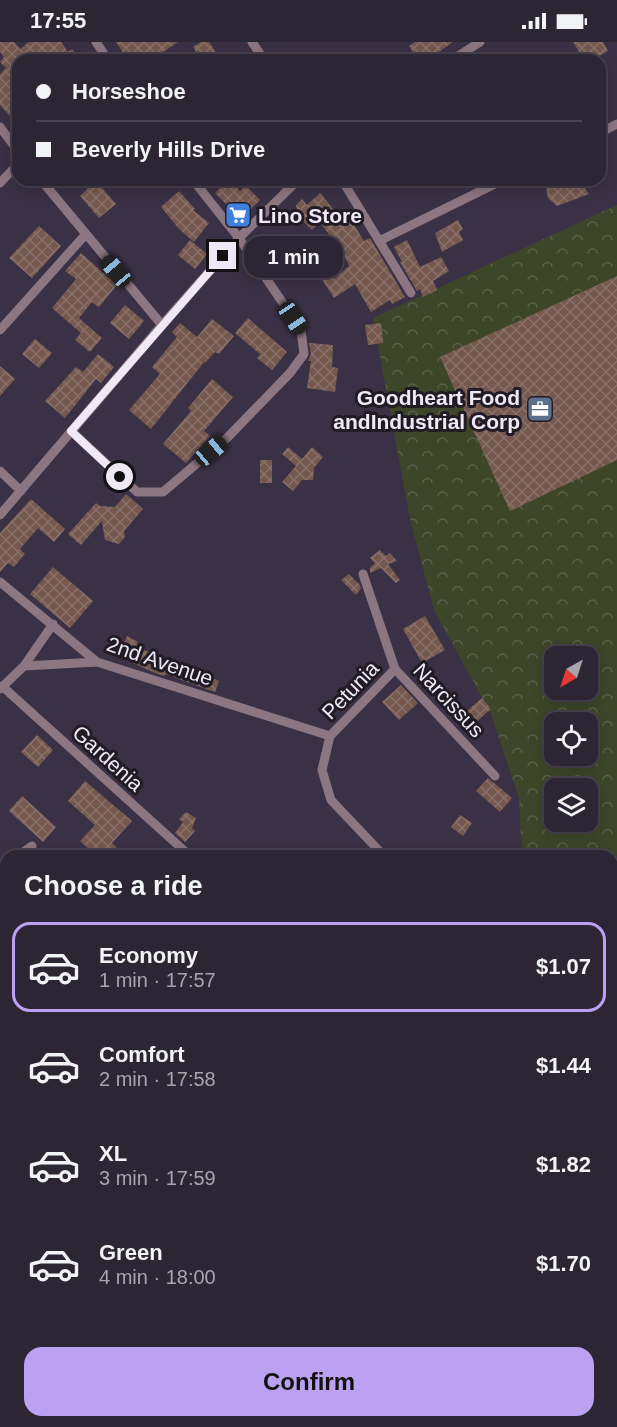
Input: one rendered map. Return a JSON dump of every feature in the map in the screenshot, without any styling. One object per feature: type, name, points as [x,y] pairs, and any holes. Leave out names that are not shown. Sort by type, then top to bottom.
[{"type":"street","points":[[461,54],[480,42]]},
{"type":"street","points":[[0,127],[12,143]]},
{"type":"street","points":[[0,183],[12,170]]},
{"type":"street","points":[[46,186],[162,324]]},
{"type":"street","points":[[71,431],[137,492],[163,492],[226,438],[291,373],[304,354],[301,330],[239,238],[198,186]]},
{"type":"street","points":[[0,515],[162,324],[239,238],[292,186]]},
{"type":"street","points":[[346,186],[411,293]]},
{"type":"street","points":[[379,241],[491,186]]},
{"type":"street","points":[[0,330],[85,235]]},
{"type":"street","points":[[0,471],[21,491]]},
{"type":"street","name":"Narcissus","points":[[363,574],[395,669],[495,776]]},
{"type":"street","name":"2nd Avenue","points":[[0,582],[98,662],[330,736]]},
{"type":"street","points":[[1,687],[24,666],[53,624]]},
{"type":"street","points":[[24,666],[98,662]]},
{"type":"street","name":"Petunia","points":[[378,850],[331,800],[322,770],[330,736],[395,669]]},
{"type":"street","name":"Gardenia","points":[[1,687],[181,850]]},
{"type":"street","points":[[26,850],[32,846]]},
{"type":"green space","points":[[617,205],[617,850],[522,850],[519,798],[491,714],[434,610],[410,519],[373,318]]},
{"type":"building","points":[[0,42],[14,42],[20,49],[29,42],[61,42],[68,52],[72,49],[76,54],[12,54],[12,118],[0,105],[0,74],[6,68],[0,62],[4,57],[0,52]]},
{"type":"building","points":[[116,42],[178,42],[160,54],[124,54]]},
{"type":"building","points":[[201,42],[209,42],[217,54],[197,54],[193,47]]},
{"type":"building","points":[[415,42],[453,42],[436,54],[414,54],[409,46]]},
{"type":"building","points":[[573,42],[603,42],[608,51],[603,54],[580,54]]},
{"type":"building","points":[[91,186],[100,186],[116,204],[99,218],[80,196]]},
{"type":"building","points":[[223,186],[235,186],[240,191],[246,186],[260,200],[236,224],[226,211],[230,208],[215,193]]},
{"type":"building","points":[[583,186],[589,194],[557,206],[548,198],[546,188]]},
{"type":"building","points":[[179,191],[195,209],[193,210],[209,223],[194,242],[179,229],[161,207]]},
{"type":"building","points":[[320,193],[339,216],[346,212],[364,241],[370,238],[405,297],[392,304],[390,300],[371,312],[355,284],[334,298],[318,273],[327,268],[334,279],[349,266],[320,222],[312,230],[298,216],[296,205],[302,199],[307,205]]},
{"type":"building","points":[[458,220],[463,229],[459,232],[463,240],[442,252],[435,233]]},
{"type":"building","points":[[39,226],[61,246],[32,278],[9,258]]},
{"type":"building","points":[[190,240],[207,254],[195,269],[178,255]]},
{"type":"building","points":[[407,240],[420,267],[441,257],[449,271],[433,281],[437,290],[423,297],[420,289],[417,291],[400,262],[402,262],[394,247]]},
{"type":"building","points":[[81,253],[117,285],[99,307],[92,302],[79,318],[102,338],[90,352],[75,340],[81,333],[52,308],[76,279],[65,271]]},
{"type":"building","name":"Goodheart Food andIndustrial Corp","points":[[617,276],[617,460],[510,511],[440,357]]},
{"type":"building","points":[[125,305],[144,321],[129,339],[110,323]]},
{"type":"building","points":[[248,318],[287,352],[272,370],[257,358],[260,354],[235,333]]},
{"type":"building","points":[[212,319],[234,336],[219,354],[215,352],[204,362],[151,429],[129,410],[160,374],[152,367],[177,337],[172,332],[180,323],[197,337]]},
{"type":"building","points":[[381,323],[383,343],[368,345],[365,325]]},
{"type":"building","points":[[35,339],[52,353],[39,368],[22,354]]},
{"type":"building","points":[[309,343],[333,345],[332,367],[338,368],[335,392],[307,388],[311,361],[308,361],[311,354]]},
{"type":"building","points":[[98,354],[114,367],[101,383],[96,379],[65,418],[45,401],[76,367],[83,372]]},
{"type":"building","points":[[0,366],[15,379],[0,396]]},
{"type":"building","points":[[212,379],[233,397],[204,431],[210,436],[186,463],[163,444],[191,411],[188,408]]},
{"type":"building","points":[[288,447],[302,459],[312,447],[323,457],[314,468],[313,480],[302,480],[293,491],[282,482],[296,466],[282,454]]},
{"type":"building","points":[[260,460],[272,460],[272,483],[260,483]]},
{"type":"building","points":[[126,494],[143,509],[124,531],[125,537],[119,544],[105,540],[102,521],[81,545],[68,534],[96,503],[100,506],[115,507]]},
{"type":"building","points":[[31,499],[65,529],[54,542],[38,528],[20,549],[25,554],[14,567],[8,563],[0,572],[0,533]]},
{"type":"building","points":[[380,550],[386,556],[390,553],[397,561],[388,564],[400,580],[396,583],[381,568],[370,573],[370,568],[375,563],[370,558]]},
{"type":"building","points":[[53,567],[93,601],[70,628],[30,594]]},
{"type":"building","points":[[349,574],[361,588],[356,595],[341,580]]},
{"type":"building","points":[[425,616],[445,650],[422,663],[403,629]]},
{"type":"building","points":[[127,636],[138,642],[136,647],[155,654],[153,658],[186,669],[187,667],[195,669],[219,681],[215,692],[165,674],[164,676],[155,673],[118,656]]},
{"type":"building","points":[[401,685],[418,703],[399,720],[382,702]]},
{"type":"building","points":[[482,698],[491,709],[469,728],[460,717]]},
{"type":"building","points":[[37,735],[53,750],[38,767],[21,752]]},
{"type":"building","points":[[488,778],[512,798],[500,812],[476,791]]},
{"type":"building","points":[[85,781],[132,821],[112,843],[117,848],[115,850],[90,850],[80,841],[95,825],[68,801]]},
{"type":"building","points":[[22,796],[56,827],[43,842],[9,811]]},
{"type":"building","points":[[186,812],[196,818],[192,828],[195,831],[185,842],[175,833],[183,822],[179,819]]},
{"type":"building","points":[[460,815],[472,823],[463,836],[451,827]]},
{"type":"place","name":"Lino Store","points":[[238,215]]},
{"type":"place","name":"Goodheart Food andIndustrial Corp","points":[[540,409]]},
{"type":"route","points":[[120,477],[71,431],[223,256]]}]
